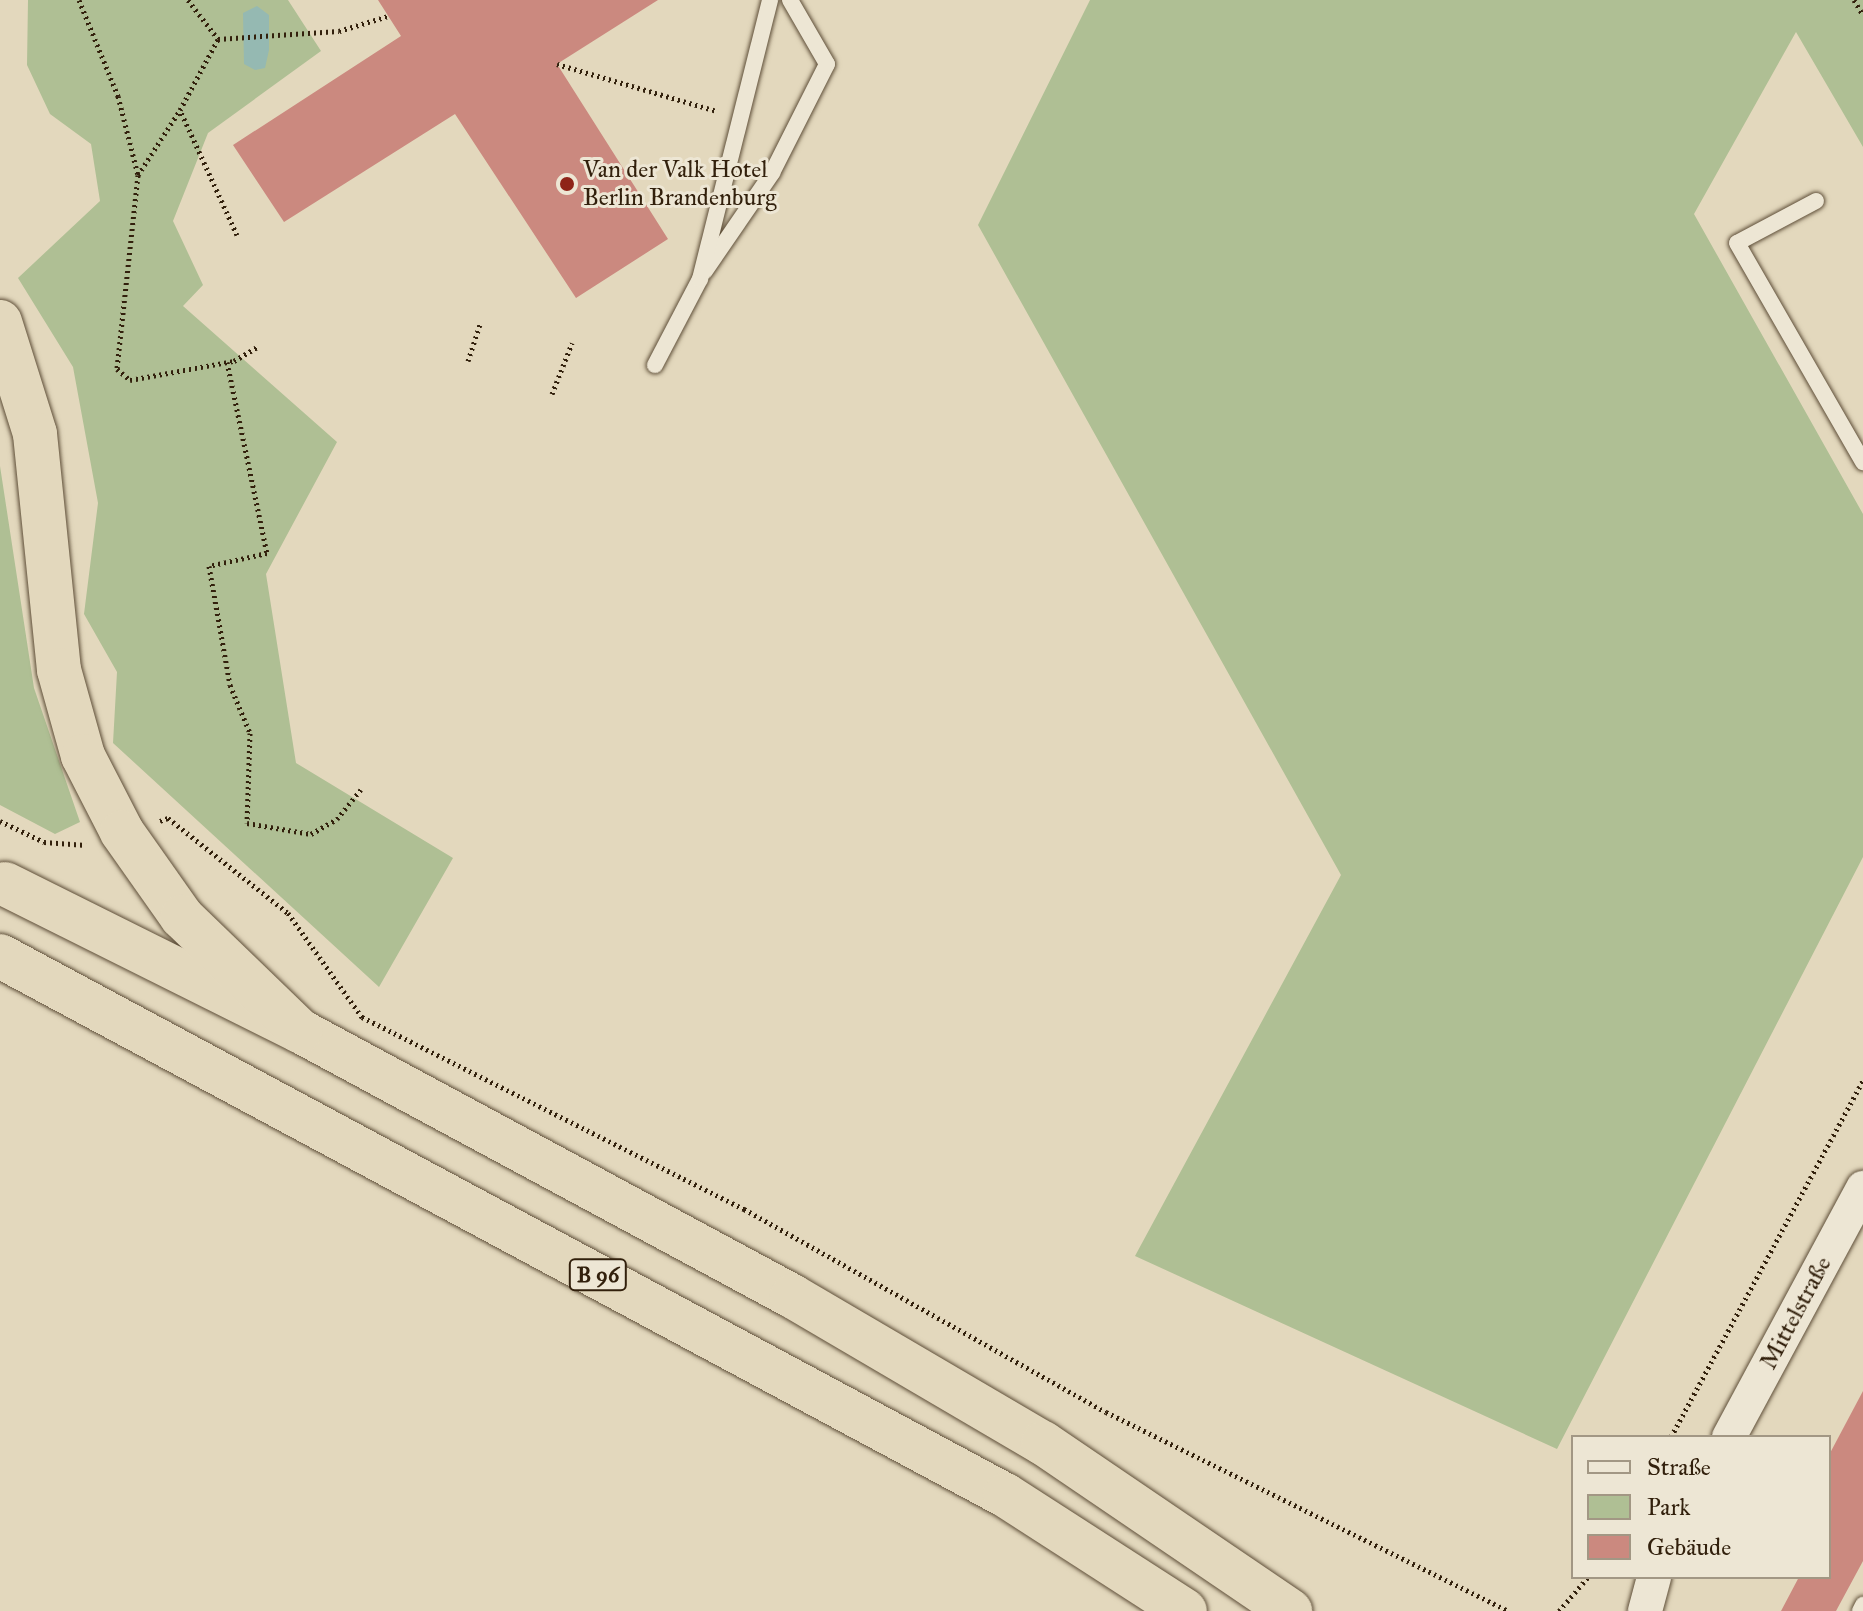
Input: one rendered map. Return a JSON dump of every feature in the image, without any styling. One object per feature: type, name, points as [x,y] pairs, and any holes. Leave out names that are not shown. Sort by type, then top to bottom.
[{"type":"highway","points":[[0,322],[35,434],[59,670],[83,756],[122,832],[182,917],[300,1031]]},
{"type":"highway","points":[[5,884],[300,1031],[792,1296],[1043,1443],[1290,1611]]},
{"type":"highway","name":"B 96","points":[[0,956],[1005,1495],[1185,1611]]},
{"type":"street","name":"Mittelstraße","points":[[1730,1435],[1863,1188]]},
{"type":"street","points":[[1645,1611],[1653,1579]]},
{"type":"lane","points":[[700,279],[735,117],[770,0]]},
{"type":"lane","points":[[655,365],[700,279],[772,173],[827,64],[790,0]]},
{"type":"lane","points":[[1816,201],[1737,243],[1863,462]]},
{"type":"lane","points":[[1860,1611],[1863,1605]]},
{"type":"path","points":[[79,0],[118,96],[138,175],[117,369],[130,380],[227,362],[259,346]]},
{"type":"path","points":[[188,0],[218,39]]},
{"type":"path","points":[[1854,0],[1863,15]]},
{"type":"path","points":[[218,39],[339,31],[388,16]]},
{"type":"path","points":[[138,175],[180,110],[218,39]]},
{"type":"path","points":[[557,64],[735,117]]},
{"type":"path","points":[[180,110],[237,235]]},
{"type":"path","points":[[468,361],[480,324]]},
{"type":"path","points":[[552,394],[572,343]]},
{"type":"path","points":[[227,362],[267,553],[209,566],[230,685],[250,733],[247,823],[311,834],[337,819],[361,789]]},
{"type":"path","points":[[0,821],[44,842],[85,846],[168,818],[288,913],[362,1017],[744,1209],[1106,1412],[1508,1611]]},
{"type":"path","points":[[1672,1435],[1863,1080]]},
{"type":"path","points":[[1559,1611],[1586,1579]]},
{"type":"green space","points":[[28,0],[288,0],[321,51],[208,133],[173,221],[203,285],[183,306],[337,442],[266,574],[296,763],[453,858],[379,987],[113,743],[117,672],[84,614],[98,503],[73,367],[18,278],[100,201],[91,144],[50,114],[27,65]]},
{"type":"green space","points":[[1090,0],[1863,0],[1863,147],[1796,32],[1694,214],[1863,514],[1863,857],[1557,1449],[1135,1256],[1341,875],[978,225]]},
{"type":"green space","points":[[0,466],[34,688],[80,822],[55,834],[0,805]]},
{"type":"water","points":[[257,6],[269,15],[269,50],[265,68],[255,70],[244,64],[243,13]]},
{"type":"building","name":"Van der Valk Hotel Berlin Brandenburg","points":[[378,0],[658,0],[557,64],[668,239],[576,298],[455,114],[284,222],[233,145],[401,36]]},
{"type":"building","points":[[1863,1391],[1863,1561],[1836,1611],[1781,1611],[1798,1579],[1831,1579],[1831,1451]]},
{"type":"place","name":"Van der Valk Hotel Berlin Brandenburg","points":[[567,184]]}]
